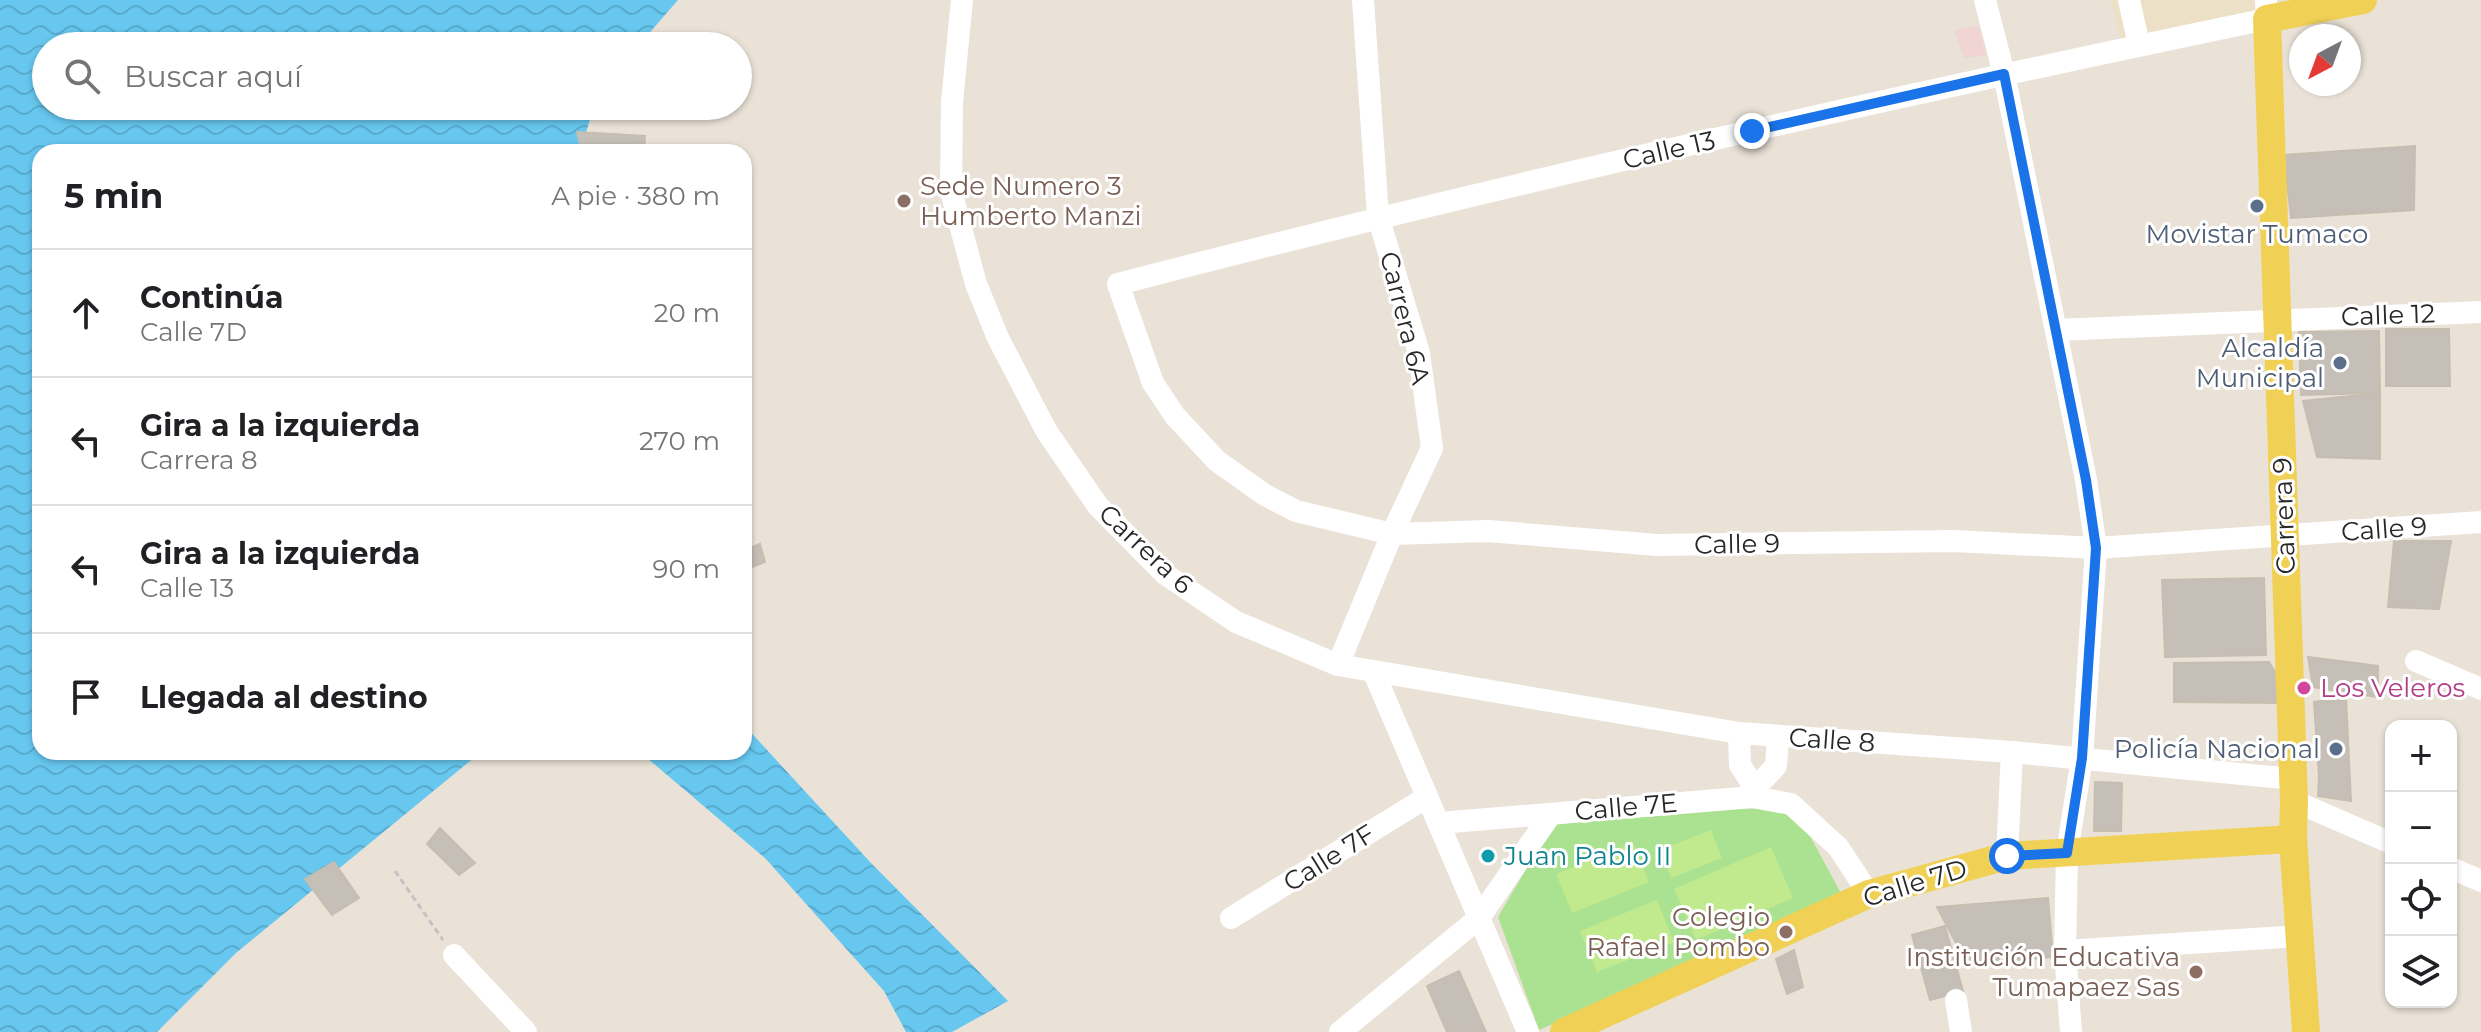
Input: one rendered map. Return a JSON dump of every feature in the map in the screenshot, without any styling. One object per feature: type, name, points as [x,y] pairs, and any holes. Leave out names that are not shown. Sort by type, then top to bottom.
[{"type":"main road","name":"Calle 13","points":[[2266,9],[2363,0]]},
{"type":"main road","name":"Carrera 9","points":[[2266,9],[2294,790],[2293,839],[2306,1032]]},
{"type":"main road","name":"Calle 7D","points":[[1569,1031],[1869,894],[2007,856],[2293,839]]},
{"type":"street","name":"Carrera 6","points":[[962,0],[952,102],[951,191],[976,284],[998,338],[1047,432],[1098,506],[1178,584],[1236,622],[1338,665],[1374,673]]},
{"type":"street","name":"Carrera 6A","points":[[1338,665],[1392,534],[1432,448],[1419,353],[1378,216],[1363,0]]},
{"type":"street","points":[[1985,0],[2004,74],[2056,330],[2096,548],[2082,758],[2067,853],[2065,951],[2071,1032]]},
{"type":"street","points":[[2129,0],[2139,45]]},
{"type":"street","name":"Calle 13","points":[[1118,284],[1378,216],[2139,45],[2266,9]]},
{"type":"street","name":"Calle 9","points":[[1118,284],[1153,383],[1175,416],[1217,461],[1265,495],[1296,511],[1392,534],[1488,531],[1657,545],[1954,541],[2096,548],[2481,522]]},
{"type":"street","name":"Calle 12","points":[[2056,330],[2481,312]]},
{"type":"street","points":[[2416,661],[2481,689]]},
{"type":"street","points":[[1374,673],[1528,1032]]},
{"type":"street","name":"Calle 8","points":[[1374,673],[1739,733],[2082,758],[2294,790],[2385,840]]},
{"type":"street","points":[[1739,733],[1740,765],[1754,792],[1776,766],[1778,736]]},
{"type":"street","points":[[2007,856],[2012,752]]},
{"type":"street","name":"Calle 7E","points":[[1340,1032],[1479,918],[1551,814],[1754,792],[1791,804],[1838,847],[1869,894]]},
{"type":"street","name":"Calle 7F","points":[[1231,918],[1427,797]]},
{"type":"street","points":[[1439,823],[1551,814]]},
{"type":"street","points":[[2457,871],[2481,881]]},
{"type":"street","points":[[2065,951],[2299,936]]},
{"type":"street","points":[[448,946],[526,1032]]},
{"type":"street","points":[[1956,1000],[1961,1032]]},
{"type":"path","points":[[395,871],[448,946]]},
{"type":"shaded area","points":[[2110,0],[2254,0],[2254,13],[2121,39]]},
{"type":"shaded area","points":[[1979,25],[1986,55],[1964,58],[1954,31]]},
{"type":"green space","points":[[1725,807],[1788,811],[1803,823],[1843,897],[1539,1030],[1498,917],[1552,825]]},
{"type":"green space","points":[[1711,830],[1722,858],[1671,878],[1660,850]]},
{"type":"green space","points":[[1633,843],[1649,882],[1572,913],[1556,874]]},
{"type":"green space","points":[[1771,847],[1793,898],[1696,940],[1674,889]]},
{"type":"green space","points":[[1657,900],[1674,942],[1597,972],[1580,931]]},
{"type":"water","points":[[0,0],[678,0],[650,32],[32,32],[32,120],[590,120],[582,144],[32,144],[32,760],[471,760],[236,953],[157,1032],[0,1032]]},
{"type":"water","points":[[752,734],[871,863],[1008,1001],[952,1032],[906,1032],[884,991],[765,858],[649,760],[752,760]]},
{"type":"building","points":[[577,132],[645,136],[644,144],[580,144]]},
{"type":"building","points":[[2415,146],[2414,210],[2291,218],[2284,155]]},
{"type":"building","points":[[2386,329],[2449,329],[2450,386],[2386,386]]},
{"type":"building","name":"Alcaldía Municipal","points":[[2379,331],[2380,393],[2301,395],[2299,332]]},
{"type":"building","points":[[2380,393],[2380,459],[2317,457],[2303,401]]},
{"type":"building","points":[[2394,541],[2451,541],[2439,609],[2388,607]]},
{"type":"building","points":[[760,544],[765,562],[752,567],[752,548]]},
{"type":"building","points":[[2264,578],[2266,655],[2165,657],[2162,580]]},
{"type":"building","points":[[2308,657],[2378,666],[2378,697],[2313,687]]},
{"type":"building","points":[[2269,662],[2279,679],[2279,703],[2174,702],[2174,663]]},
{"type":"building","points":[[2346,698],[2351,801],[2318,796],[2314,702]]},
{"type":"building","points":[[2095,782],[2122,783],[2121,831],[2094,831]]},
{"type":"building","points":[[440,828],[475,863],[459,875],[427,844]]},
{"type":"building","points":[[334,862],[359,898],[332,915],[305,879]]},
{"type":"building","points":[[2048,898],[2053,957],[1967,964],[1937,907]]},
{"type":"building","points":[[1945,926],[1963,991],[1930,1000],[1912,935]]},
{"type":"building","points":[[1794,950],[1803,987],[1787,994],[1776,959]]},
{"type":"building","points":[[1459,971],[1486,1032],[1447,1032],[1427,986]]},
{"type":"place","name":"Sede Numero 3 Humberto Manzi","points":[[904,201]]},
{"type":"place","name":"Movistar Tumaco","points":[[2257,206]]},
{"type":"place","name":"Alcaldía Municipal","points":[[2340,363]]},
{"type":"place","name":"Los Veleros","points":[[2304,688]]},
{"type":"place","name":"Policía Nacional","points":[[2336,749]]},
{"type":"place","name":"Juan Pablo II","points":[[1488,856]]},
{"type":"place","name":"Colegio Rafael Pombo","points":[[1786,932]]},
{"type":"place","name":"Institución Educativa Tumapaez Sas","points":[[2196,972]]},
{"type":"route","points":[[1752,131],[2004,74],[2086,480],[2096,548],[2082,758],[2067,853],[2007,856]]}]
